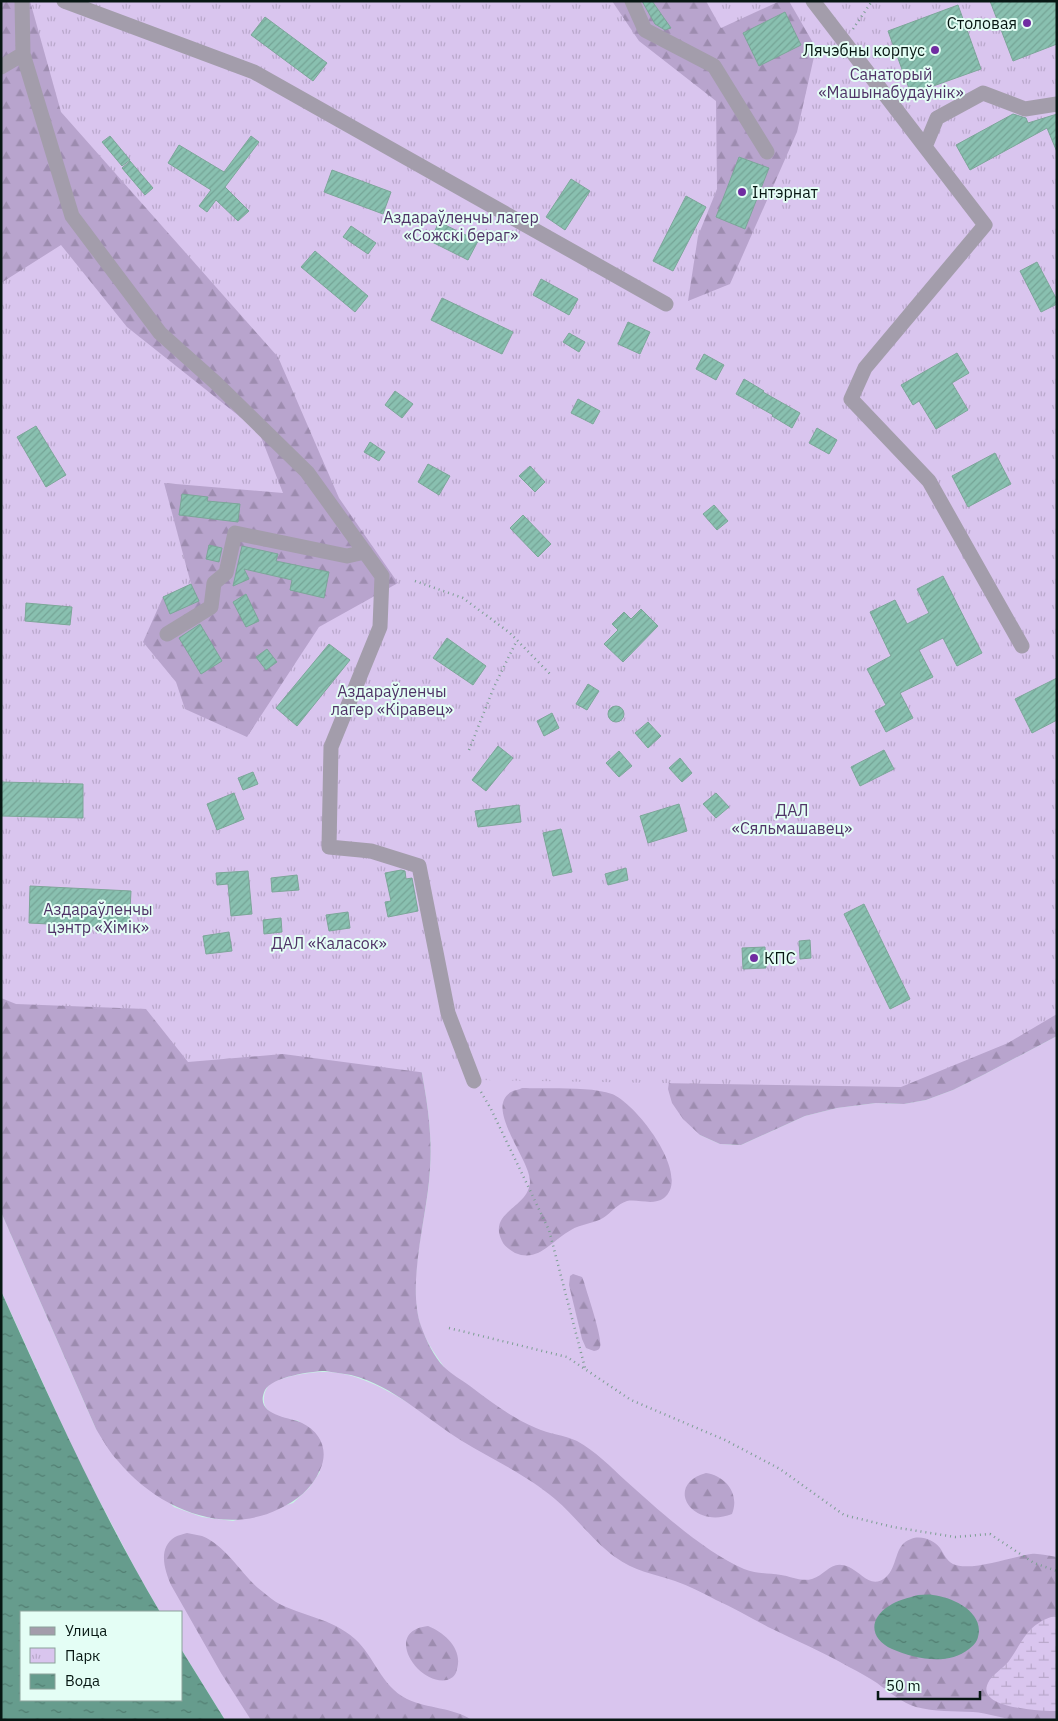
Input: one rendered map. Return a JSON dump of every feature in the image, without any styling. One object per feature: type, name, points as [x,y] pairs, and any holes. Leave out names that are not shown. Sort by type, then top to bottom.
[{"type":"street","points":[[22,1],[23,54],[72,216],[160,333],[307,472],[382,576],[380,627],[331,747],[329,847],[371,852],[419,866],[448,1013],[474,1081]]},
{"type":"street","points":[[64,1],[254,72],[666,304]]},
{"type":"street","points":[[632,1],[645,30],[714,66],[767,152]]},
{"type":"street","points":[[813,1],[985,225],[864,368],[851,399],[928,482],[1022,646]]},
{"type":"street","points":[[1,67],[23,54]]},
{"type":"street","points":[[925,147],[937,118],[983,93],[1025,109],[1057,104]]},
{"type":"street","points":[[166,634],[211,607],[214,583],[226,573],[235,533],[347,556],[365,552]]},
{"type":"path","points":[[844,41],[872,1]]},
{"type":"path","points":[[415,581],[463,598],[517,640],[551,675]]},
{"type":"path","points":[[469,750],[494,687],[517,640]]},
{"type":"path","points":[[474,1081],[491,1109],[549,1230],[586,1370]]},
{"type":"path","points":[[449,1328],[567,1357],[631,1400],[725,1440],[780,1468],[844,1515],[894,1527],[955,1537],[990,1534],[1034,1563],[1057,1572]]},
{"type":"green space","points":[[1,1],[1057,1],[1057,1036],[953,1090],[926,1100],[904,1104],[876,1103],[837,1108],[805,1116],[741,1145],[720,1144],[700,1135],[683,1119],[672,1103],[668,1089],[671,1068],[417,1048],[428,1108],[431,1154],[419,1248],[416,1290],[417,1309],[421,1326],[434,1353],[447,1370],[494,1404],[527,1424],[584,1445],[682,1530],[729,1562],[744,1569],[758,1573],[808,1580],[817,1577],[833,1566],[843,1565],[876,1582],[881,1581],[890,1573],[902,1546],[915,1538],[927,1539],[934,1543],[949,1561],[960,1566],[980,1565],[1031,1554],[1057,1557],[1057,1720],[1012,1719],[979,1713],[930,1710],[905,1702],[877,1683],[829,1656],[701,1592],[622,1562],[599,1544],[555,1499],[533,1482],[462,1441],[395,1395],[367,1380],[351,1375],[325,1371],[311,1372],[284,1378],[269,1385],[265,1390],[263,1399],[264,1405],[268,1410],[274,1414],[302,1423],[314,1431],[322,1443],[324,1456],[317,1477],[303,1494],[279,1509],[257,1517],[235,1520],[213,1518],[191,1513],[171,1504],[151,1492],[133,1477],[109,1450],[96,1429],[1,1212]]},
{"type":"green space","points":[[30,1],[612,1],[639,41],[716,101],[717,189],[698,236],[688,301],[730,284],[797,132],[816,48],[789,1],[1057,1],[1057,1014],[1008,1043],[901,1087],[480,1080],[283,1054],[188,1062],[146,1009],[16,1004],[1,998],[1,283],[61,245],[127,327],[259,432],[283,493],[164,483],[191,584],[163,597],[143,642],[176,682],[185,709],[247,737],[319,627],[398,583],[339,498],[278,357],[61,112]]},
{"type":"green space","points":[[706,1],[780,1],[721,28]]},
{"type":"green space","points":[[627,958],[700,1135],[720,1144],[741,1145],[805,1116],[837,1108],[876,1103],[904,1104],[926,1100],[953,1090],[1057,1036],[1057,1720],[225,1720],[182,1651],[182,1611],[159,1611],[139,1576],[78,1460],[1,1291],[1,1212],[96,1429],[174,1507],[202,1517],[233,1521],[293,1503],[309,1488],[320,1472],[299,1421],[276,1416],[264,1404],[265,1392],[270,1384],[281,1379],[305,1374],[321,1372],[338,1373],[371,1383],[412,1405],[444,1367],[430,1347],[420,1324],[416,1306],[416,1268],[431,1154],[428,1108],[417,1048]]},
{"type":"green space","points":[[522,1088],[568,1088],[603,1091],[623,1100],[647,1126],[666,1158],[671,1174],[671,1188],[664,1198],[655,1202],[623,1202],[603,1218],[575,1228],[538,1253],[524,1255],[509,1249],[502,1241],[499,1231],[500,1223],[504,1216],[524,1198],[530,1181],[523,1160],[505,1121],[503,1110],[504,1100],[511,1092]]},
{"type":"green space","points":[[573,1274],[582,1277],[597,1326],[600,1348],[594,1351],[586,1348],[582,1339],[569,1285],[570,1276]]},
{"type":"green space","points":[[706,1473],[720,1478],[730,1487],[734,1500],[732,1514],[718,1517],[705,1516],[695,1511],[688,1504],[685,1495],[686,1487],[693,1479]]},
{"type":"green space","points":[[187,1533],[202,1536],[218,1546],[251,1582],[276,1602],[336,1626],[346,1632],[362,1646],[390,1686],[407,1699],[456,1713],[472,1720],[251,1720],[221,1673],[171,1585],[165,1567],[164,1553],[169,1542],[179,1535]]},
{"type":"green space","points":[[1057,1615],[1057,1711],[1012,1707],[991,1698],[987,1692],[990,1680],[1009,1661],[1033,1627]]},
{"type":"green space","points":[[428,1626],[446,1637],[455,1648],[458,1662],[456,1673],[447,1680],[436,1680],[425,1675],[409,1657],[406,1647],[407,1637],[414,1630]]},
{"type":"water","points":[[1,1291],[96,1494],[159,1611],[20,1611],[20,1701],[182,1701],[182,1651],[225,1720],[1,1720]]},
{"type":"water","points":[[918,1595],[941,1596],[965,1607],[977,1620],[979,1628],[976,1642],[961,1654],[941,1659],[911,1656],[885,1645],[879,1640],[874,1629],[878,1617],[882,1611],[892,1604]]},
{"type":"building","points":[[642,1],[652,1],[671,28],[665,30],[655,24]]},
{"type":"building","name":"Столовая","points":[[990,1],[1057,1],[1057,44],[1013,61]]},
{"type":"building","name":"Лячэбны корпус","points":[[958,5],[981,69],[911,94],[888,31]]},
{"type":"building","points":[[785,12],[801,45],[759,66],[743,33]]},
{"type":"building","points":[[265,17],[327,63],[313,81],[251,35]]},
{"type":"building","points":[[1013,114],[1026,118],[1028,123],[1057,114],[1057,152],[1047,128],[970,170],[956,145]]},
{"type":"building","points":[[110,136],[130,160],[122,166],[102,142]]},
{"type":"building","points":[[251,136],[259,142],[225,187],[249,211],[238,221],[216,200],[207,212],[199,206],[211,190],[168,163],[179,145],[224,172]]},
{"type":"building","name":"Інтэрнат","points":[[739,157],[769,168],[745,229],[716,217]]},
{"type":"building","points":[[130,161],[153,188],[145,195],[122,168]]},
{"type":"building","points":[[332,170],[391,192],[383,214],[324,192]]},
{"type":"building","points":[[571,179],[590,191],[565,230],[546,217]]},
{"type":"building","points":[[686,196],[706,207],[673,271],[653,261]]},
{"type":"building","points":[[439,222],[478,241],[468,260],[430,241]]},
{"type":"building","points":[[351,226],[376,243],[368,254],[343,237]]},
{"type":"building","points":[[315,251],[368,296],[355,312],[301,267]]},
{"type":"building","points":[[1037,262],[1057,300],[1057,304],[1041,312],[1020,271]]},
{"type":"building","points":[[541,279],[578,299],[569,315],[533,295]]},
{"type":"building","points":[[442,298],[513,332],[502,354],[431,320]]},
{"type":"building","points":[[628,322],[650,332],[640,354],[618,344]]},
{"type":"building","points":[[569,333],[585,342],[579,352],[563,342]]},
{"type":"building","points":[[957,353],[969,373],[952,383],[968,410],[936,429],[919,401],[913,405],[901,385]]},
{"type":"building","points":[[704,354],[724,365],[716,380],[696,369]]},
{"type":"building","points":[[744,379],[800,413],[792,428],[736,394]]},
{"type":"building","points":[[395,391],[413,404],[402,418],[385,405]]},
{"type":"building","points":[[578,399],[600,411],[593,424],[571,413]]},
{"type":"building","points":[[36,426],[66,475],[46,487],[17,437]]},
{"type":"building","points":[[817,428],[837,440],[829,454],[809,443]]},
{"type":"building","points":[[370,442],[385,452],[379,461],[364,452]]},
{"type":"building","points":[[995,453],[1011,484],[968,507],[952,476]]},
{"type":"building","points":[[428,464],[450,476],[439,495],[418,482]]},
{"type":"building","points":[[530,466],[545,482],[535,492],[519,476]]},
{"type":"building","points":[[182,494],[208,497],[207,501],[240,504],[238,522],[179,515]]},
{"type":"building","points":[[714,505],[728,521],[717,530],[703,514]]},
{"type":"building","points":[[523,515],[551,544],[538,557],[510,528]]},
{"type":"building","points":[[209,545],[222,548],[219,562],[206,559]]},
{"type":"building","points":[[242,546],[278,554],[276,561],[329,572],[324,598],[290,590],[292,580],[244,569],[249,579],[233,586]]},
{"type":"building","points":[[943,576],[982,653],[957,666],[943,638],[919,650],[933,677],[900,693],[913,718],[886,732],[875,711],[886,705],[867,669],[891,656],[870,612],[895,600],[907,624],[929,613],[917,589]]},
{"type":"building","points":[[191,584],[199,601],[170,614],[163,597]]},
{"type":"building","points":[[246,594],[259,621],[246,627],[233,602]]},
{"type":"building","points":[[26,603],[72,607],[70,625],[25,621]]},
{"type":"building","points":[[641,609],[658,626],[623,662],[604,644],[618,630],[612,624],[624,612],[631,619]]},
{"type":"building","points":[[200,624],[222,661],[201,674],[179,638]]},
{"type":"building","points":[[447,638],[486,666],[473,685],[433,658]]},
{"type":"building","points":[[329,644],[350,660],[297,726],[276,708]]},
{"type":"building","points":[[267,649],[277,662],[266,670],[256,657]]},
{"type":"building","points":[[1057,678],[1057,720],[1032,733],[1015,699]]},
{"type":"building","points":[[588,684],[599,691],[587,710],[576,704]]},
{"type":"building","points":[[613,706],[619,706],[624,711],[622,720],[613,722],[608,717],[608,711]]},
{"type":"building","points":[[552,713],[559,728],[544,736],[537,721]]},
{"type":"building","points":[[648,722],[661,736],[648,748],[635,733]]},
{"type":"building","points":[[498,746],[513,758],[486,791],[472,780]]},
{"type":"building","points":[[884,750],[894,769],[860,786],[851,767]]},
{"type":"building","points":[[619,751],[632,766],[619,777],[606,763]]},
{"type":"building","points":[[680,758],[692,773],[682,782],[669,768]]},
{"type":"building","points":[[253,772],[258,784],[243,790],[238,778]]},
{"type":"building","points":[[1,782],[83,784],[83,818],[1,816]]},
{"type":"building","points":[[234,793],[244,819],[217,830],[207,804]]},
{"type":"building","points":[[716,793],[729,807],[716,818],[703,804]]},
{"type":"building","points":[[679,804],[687,831],[648,843],[640,816]]},
{"type":"building","points":[[519,805],[521,822],[478,827],[475,811]]},
{"type":"building","points":[[561,829],[572,872],[553,876],[543,833]]},
{"type":"building","points":[[626,868],[628,880],[608,885],[605,874]]},
{"type":"building","points":[[248,871],[252,914],[231,916],[228,884],[217,885],[216,873]]},
{"type":"building","points":[[405,871],[406,879],[412,878],[418,911],[388,917],[385,902],[391,901],[385,873]]},
{"type":"building","points":[[297,875],[299,890],[272,892],[271,878]]},
{"type":"building","name":"Аздараўленчы цэнтр «Хімік»","points":[[30,886],[131,891],[129,928],[29,923]]},
{"type":"building","points":[[864,904],[910,999],[890,1009],[844,914]]},
{"type":"building","points":[[348,912],[350,928],[329,931],[326,915]]},
{"type":"building","points":[[281,918],[282,932],[264,934],[263,920]]},
{"type":"building","points":[[229,932],[232,951],[206,954],[203,936]]},
{"type":"building","points":[[810,940],[811,958],[800,959],[799,941]]},
{"type":"building","name":"КПС","points":[[765,947],[766,968],[743,969],[742,948]]},
{"type":"place","name":"Столовая","points":[[1027,23]]},
{"type":"place","name":"Лячэбны корпус","points":[[935,50]]},
{"type":"place","name":"Інтэрнат","points":[[742,192]]},
{"type":"place","name":"КПС","points":[[754,958]]},
{"type":"park label","name":"Санаторый «Машынабудаўнік»","points":[[891,83]]},
{"type":"park label","name":"Аздараўленчы лагер «Сожскі бераг»","points":[[461,226]]},
{"type":"park label","name":"Аздараўленчы лагер «Кіравец»","points":[[392,700]]},
{"type":"park label","name":"ДАЛ «Сяльмашавец»","points":[[792,819]]},
{"type":"park label","name":"ДАЛ «Каласок»","points":[[329,943]]}]
